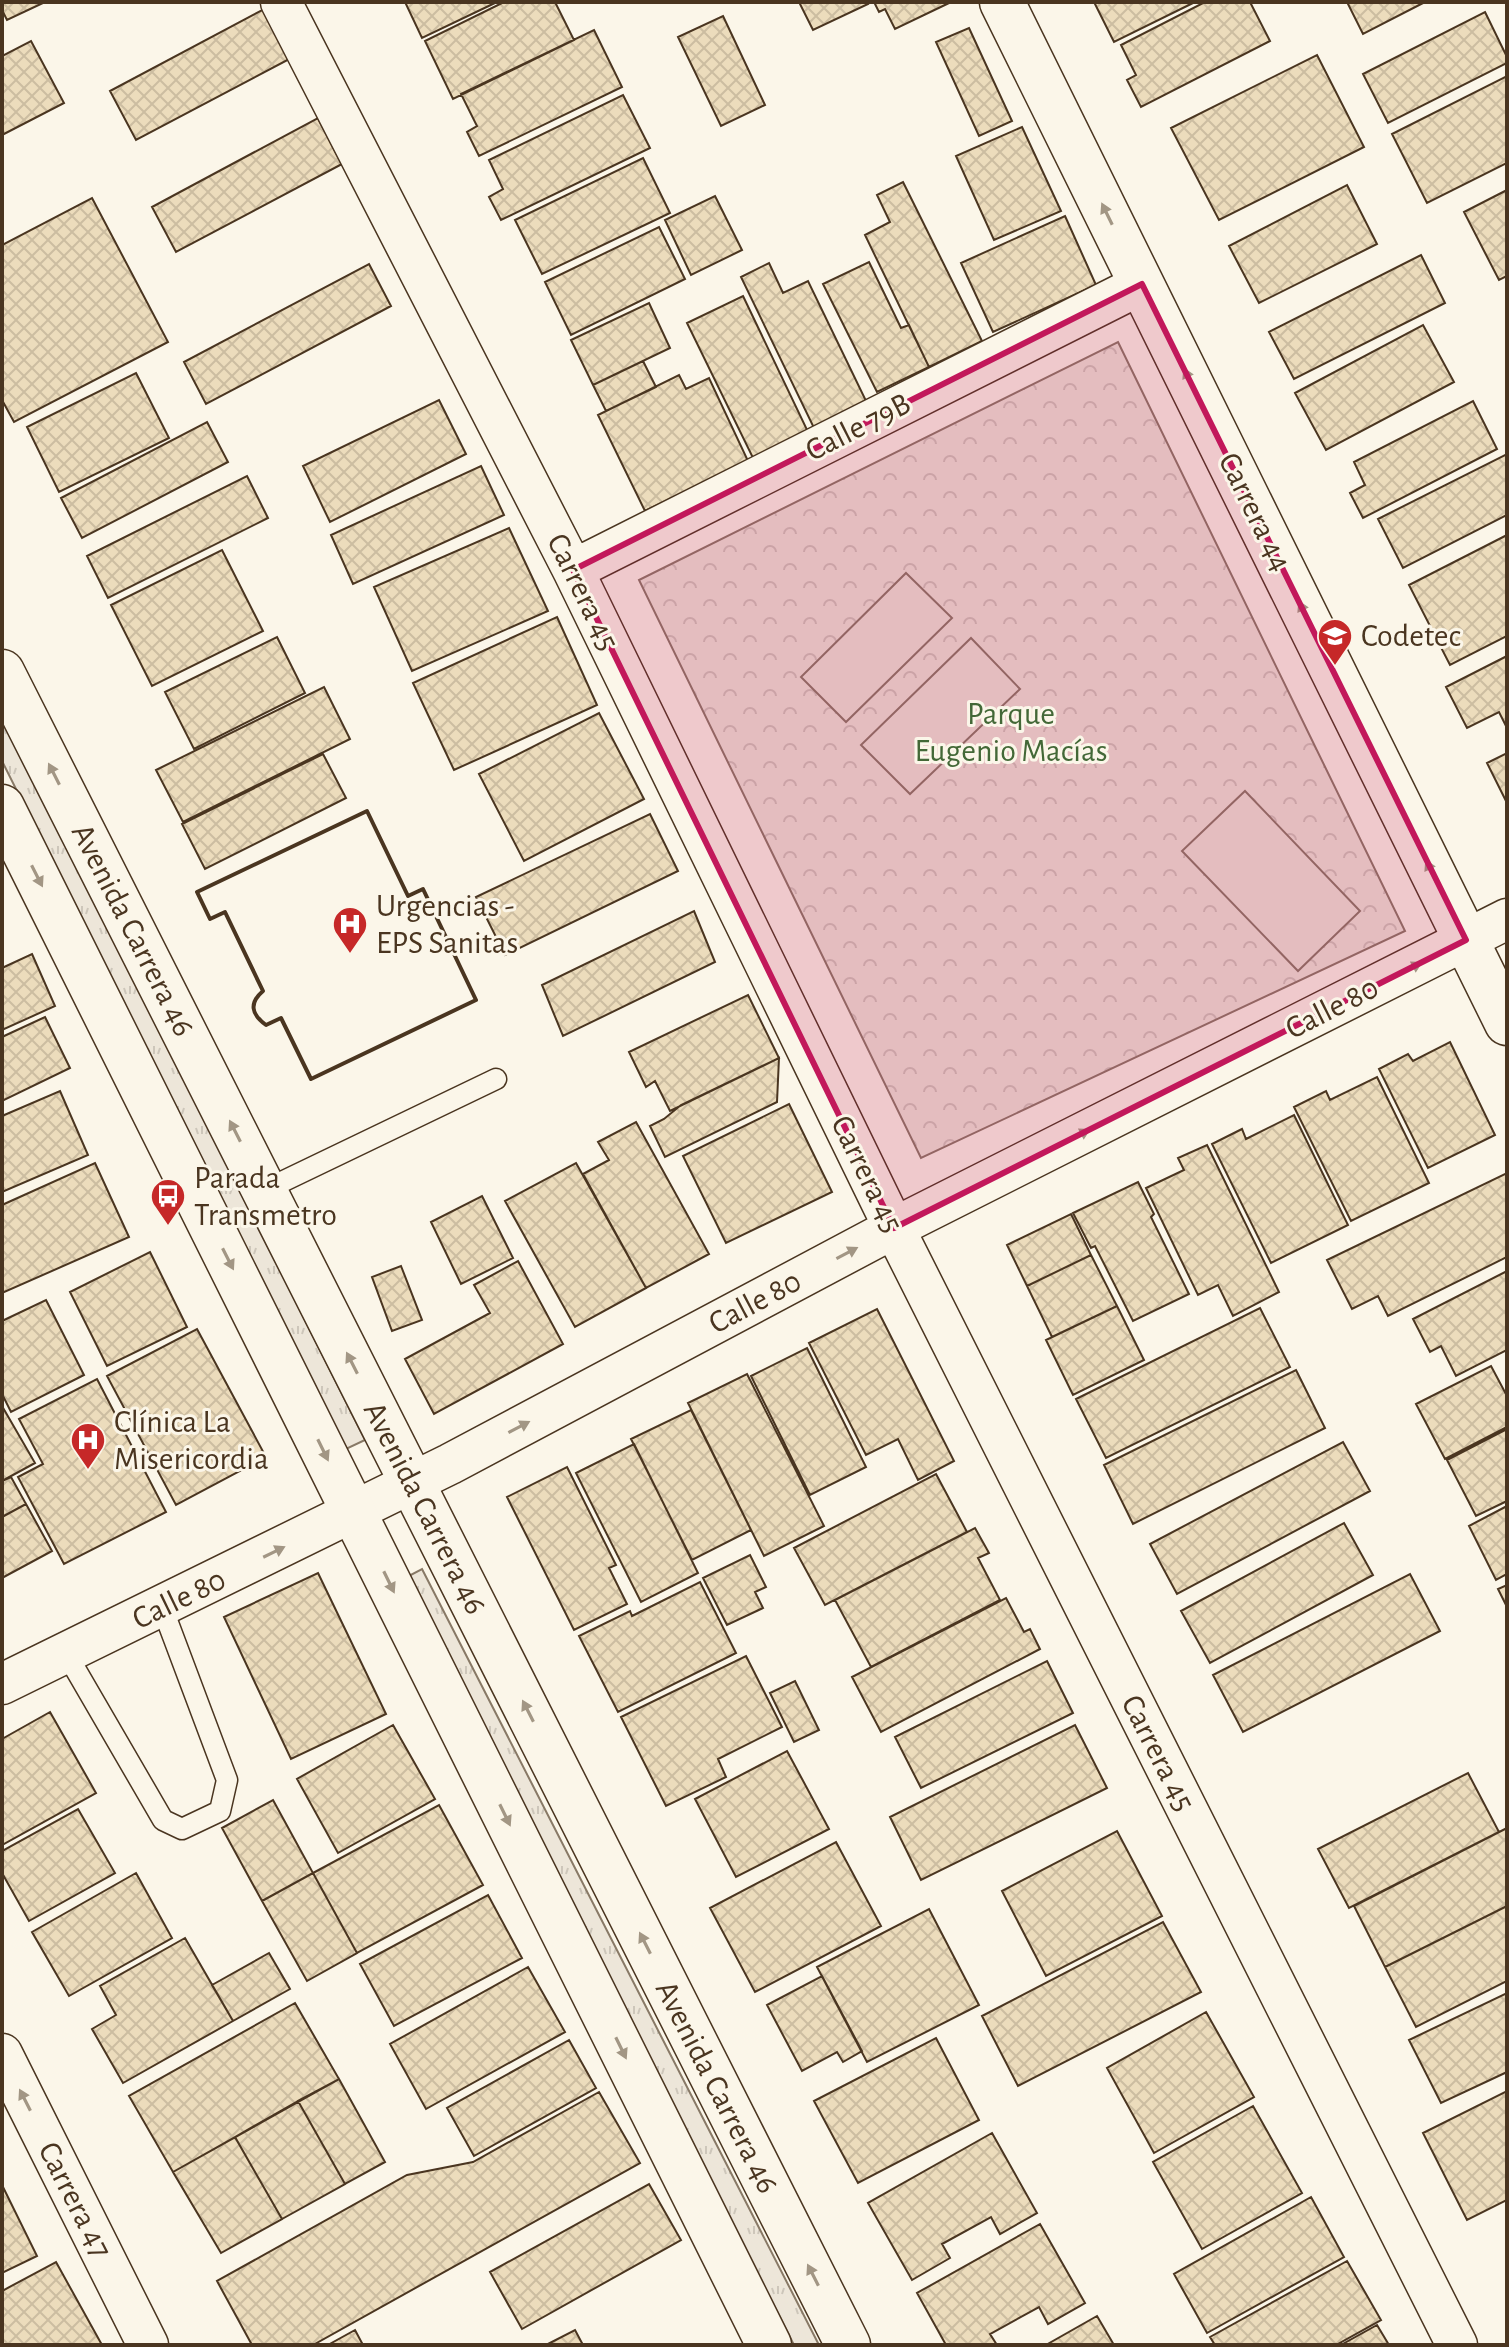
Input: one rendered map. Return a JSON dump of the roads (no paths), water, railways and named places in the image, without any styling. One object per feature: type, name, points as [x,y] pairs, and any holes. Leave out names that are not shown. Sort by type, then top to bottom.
[{"type":"main road","name":"Carrera 44","points":[[1002,2],[1507,1023]]},
{"type":"main road","name":"Avenida Carrera 46","points":[[2,672],[848,2345]]},
{"type":"main road","name":"Avenida Carrera 46","points":[[2,807],[769,2345]]},
{"type":"street","name":"Carrera 45","points":[[281,2],[573,570],[894,1228],[1457,2345]]},
{"type":"street","name":"Calle 79B","points":[[573,570],[1142,284]]},
{"type":"street","name":"Calle 80","points":[[2,1684],[413,1483],[894,1228],[1507,919]]},
{"type":"street","name":"Carrera 47","points":[[2,2054],[148,2345]]},
{"type":"lane","points":[[265,1190],[496,1079]]},
{"type":"lane","points":[[66,1653],[163,1820],[182,1829],[220,1811],[227,1780],[162,1607]]},
{"type":"place","name":"Codetec","points":[[1335,667]]},
{"type":"place","name":"Urgencias - EPS Sanitas","points":[[350,955]]},
{"type":"place","name":"Parada Transmetro","points":[[168,1227]]},
{"type":"place","name":"Clínica La Misericordia","points":[[88,1471]]},
{"type":"park label","name":"Parque Eugenio Macías","points":[[1011,732]]}]
